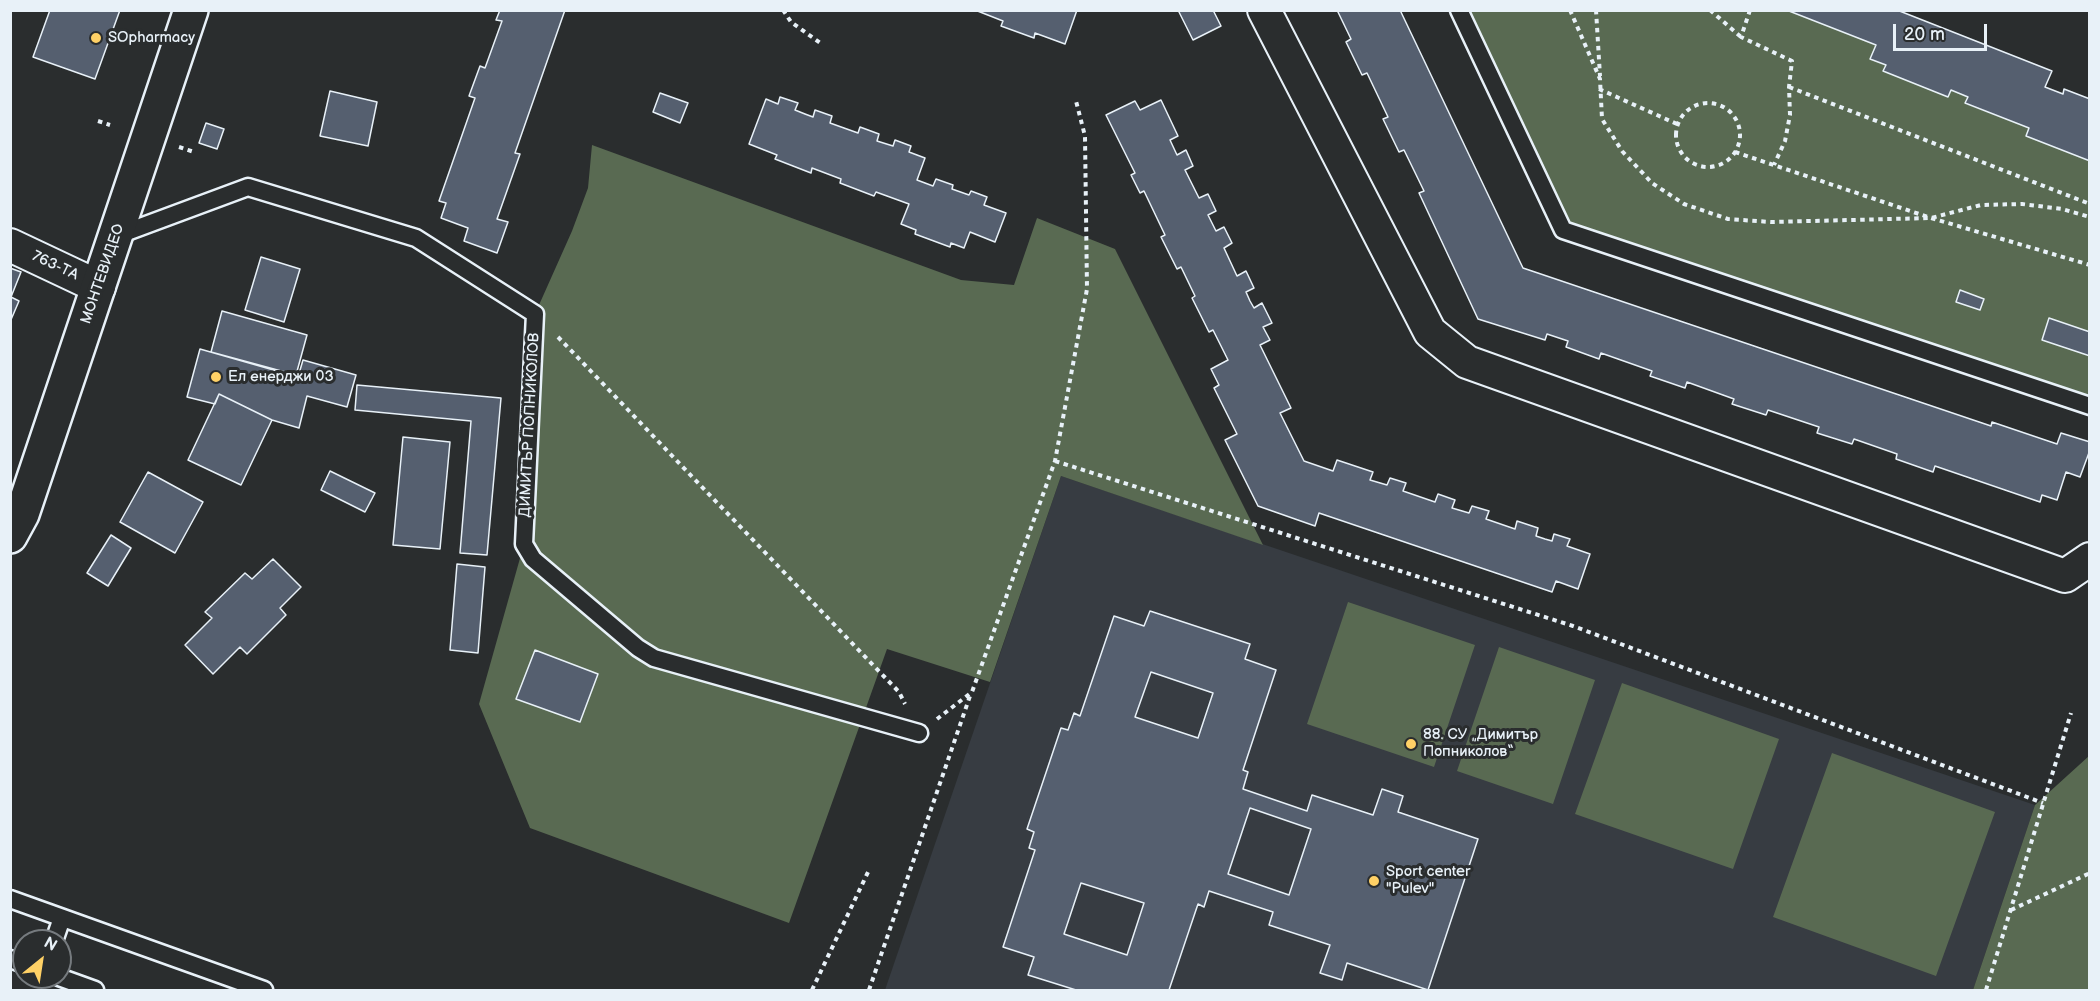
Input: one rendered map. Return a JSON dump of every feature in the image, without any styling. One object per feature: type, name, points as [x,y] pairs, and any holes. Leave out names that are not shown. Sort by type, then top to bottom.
[{"type":"street","name":"МОНТЕВИДЕО","points":[[14,520],[99,287],[191,10]]},
{"type":"street","points":[[1264,10],[1430,332],[1467,362],[2065,576],[2090,559]]},
{"type":"street","name":"763-ТА","points":[[10,245],[99,287]]},
{"type":"lane","points":[[1459,10],[1563,230],[2090,406]]},
{"type":"lane","name":"ДИМИТЪР ПОПНИКОЛОВ","points":[[116,236],[248,187],[416,238],[535,314],[524,544],[533,559],[638,648],[654,658],[919,733]]},
{"type":"lane","points":[[10,899],[264,990]]},
{"type":"lane","points":[[58,929],[62,918]]},
{"type":"lane","points":[[72,982],[95,990]]},
{"type":"path","points":[[783,10],[791,22],[824,45]]},
{"type":"path","points":[[1570,10],[1600,79]]},
{"type":"path","points":[[1596,10],[1602,119],[1622,151],[1652,183],[1684,204],[1728,219],[1771,222],[1931,218],[1981,206],[2022,204],[2062,209],[2090,217]]},
{"type":"path","points":[[1710,10],[1741,37],[1792,61],[1789,87],[1790,115],[1785,141],[1774,165]]},
{"type":"path","points":[[1741,37],[1750,10]]},
{"type":"path","points":[[1789,87],[2090,204]]},
{"type":"path","points":[[1599,89],[1677,124]]},
{"type":"path","points":[[869,990],[1055,461],[1087,289],[1085,136],[1076,101]]},
{"type":"path","points":[[1707,102],[1719,104],[1730,111],[1737,121],[1741,133],[1739,146],[1722,164],[1709,167],[1697,165],[1686,158],[1678,148],[1677,124],[1684,113],[1694,105],[1707,102]]},
{"type":"path","points":[[98,121],[110,125]]},
{"type":"path","points":[[179,147],[194,152]]},
{"type":"path","points":[[1735,152],[1931,218],[2090,265]]},
{"type":"path","points":[[535,314],[899,692],[919,733],[972,692]]},
{"type":"path","points":[[1055,461],[1573,626],[2043,802]]},
{"type":"path","points":[[1986,990],[2071,713]]},
{"type":"path","points":[[812,990],[869,870]]},
{"type":"path","points":[[2010,911],[2090,873]]},
{"type":"shaded area","name":"88. СУ „Димитър Попниколов“","points":[[1061,476],[2035,805],[1973,990],[885,990]]},
{"type":"green space","points":[[1459,11],[1789,11],[1876,45],[1870,59],[1886,65],[1884,71],[1948,96],[1951,90],[1968,97],[1966,104],[2029,128],[2027,136],[2089,161],[2089,406],[1563,230]]},
{"type":"green space","points":[[592,145],[961,280],[1014,285],[1037,218],[1115,249],[1263,545],[1061,476],[990,682],[887,649],[789,923],[530,828],[479,704],[524,544],[535,314],[572,231],[588,188]]},
{"type":"green space","points":[[1348,602],[1475,645],[1434,767],[1307,724]]},
{"type":"green space","points":[[1499,647],[1595,680],[1553,804],[1457,771]]},
{"type":"green space","points":[[1622,683],[1779,739],[1733,869],[1575,814]]},
{"type":"green space","points":[[1832,753],[1995,812],[1936,976],[1773,917]]},
{"type":"green space","points":[[2089,756],[2089,990],[1973,990],[2035,805]]},
{"type":"building","points":[[50,10],[120,10],[95,79],[33,57]]},
{"type":"building","points":[[500,10],[565,10],[515,153],[520,154],[497,219],[508,222],[497,253],[464,241],[468,228],[441,218],[446,203],[439,201],[475,98],[469,96],[480,66],[485,68],[502,21],[496,20]]},
{"type":"building","points":[[975,10],[1077,10],[1065,44],[1035,33],[1034,38],[1001,26],[1003,21]]},
{"type":"building","points":[[1178,10],[1213,10],[1221,26],[1193,40]]},
{"type":"building","points":[[1337,10],[1400,10],[1523,268],[1991,426],[1992,422],[2057,444],[2061,433],[2090,442],[2090,450],[2080,477],[2066,472],[2057,500],[2042,495],[2040,502],[1935,466],[1933,472],[1896,459],[1897,454],[1854,439],[1852,444],[1817,433],[1819,427],[1768,410],[1766,415],[1732,404],[1734,399],[1687,382],[1685,388],[1650,376],[1652,371],[1601,353],[1599,359],[1566,347],[1568,341],[1547,334],[1545,340],[1478,319],[1419,193],[1424,191],[1404,150],[1399,152],[1383,119],[1388,117],[1367,73],[1362,75],[1346,42],[1351,39]]},
{"type":"building","points":[[1897,10],[2052,71],[2045,87],[2063,94],[2064,89],[2090,99],[2090,161],[2026,136],[2029,128],[1965,103],[1968,97],[1951,90],[1948,97],[1883,71],[1886,65],[1870,59],[1876,45],[1789,11]]},
{"type":"building","points":[[330,91],[377,102],[368,146],[320,136]]},
{"type":"building","points":[[660,93],[688,103],[680,123],[653,112]]},
{"type":"building","points":[[780,97],[798,103],[795,110],[813,117],[815,110],[832,116],[830,123],[858,133],[860,127],[879,134],[877,141],[893,146],[895,140],[911,146],[909,152],[925,158],[917,180],[933,186],[936,179],[953,185],[952,189],[969,195],[971,191],[987,197],[984,205],[1006,213],[995,242],[970,232],[964,248],[951,243],[950,247],[915,234],[916,230],[901,224],[909,204],[876,192],[874,196],[840,183],[841,179],[812,168],[811,173],[775,159],[777,155],[749,144],[766,99],[778,104]]},
{"type":"building","points":[[1161,100],[1178,136],[1170,140],[1177,155],[1186,150],[1193,166],[1185,170],[1199,198],[1208,194],[1216,211],[1208,215],[1216,231],[1224,227],[1232,243],[1224,248],[1237,276],[1246,271],[1254,288],[1246,292],[1250,301],[1254,308],[1262,303],[1272,323],[1263,327],[1270,340],[1260,345],[1291,408],[1280,413],[1304,461],[1333,471],[1337,460],[1373,472],[1370,480],[1387,485],[1390,478],[1406,483],[1403,491],[1435,502],[1438,494],[1455,500],[1452,508],[1469,513],[1472,506],[1489,511],[1486,519],[1515,529],[1517,521],[1538,528],[1536,536],[1552,541],[1554,534],[1570,539],[1567,546],[1590,554],[1578,589],[1556,581],[1552,592],[1319,513],[1315,526],[1258,506],[1225,440],[1237,434],[1214,388],[1219,385],[1211,369],[1228,360],[1213,330],[1209,332],[1192,298],[1195,296],[1181,267],[1177,269],[1161,237],[1165,235],[1144,191],[1140,193],[1131,175],[1135,173],[1106,115],[1135,101],[1140,110]]},
{"type":"building","points":[[206,123],[224,129],[217,149],[199,143]]},
{"type":"building","points":[[261,257],[300,269],[284,322],[245,310]]},
{"type":"building","points":[[10,268],[21,272],[11,297],[19,301],[10,322]]},
{"type":"building","points":[[1960,290],[1984,299],[1980,310],[1956,302]]},
{"type":"building","points":[[222,311],[307,335],[296,375],[211,352]]},
{"type":"building","points":[[2049,318],[2090,332],[2090,356],[2042,340]]},
{"type":"building","points":[[200,349],[298,377],[303,360],[356,375],[347,407],[307,396],[299,428],[272,420],[219,394],[215,404],[187,397]]},
{"type":"building","points":[[357,385],[501,398],[487,555],[460,553],[471,421],[355,410]]},
{"type":"building","points":[[219,394],[272,420],[241,485],[188,460]]},
{"type":"building","points":[[403,437],[450,442],[440,549],[393,545]]},
{"type":"building","points":[[330,471],[375,493],[365,512],[321,490]]},
{"type":"building","points":[[148,472],[203,502],[175,553],[120,522]]},
{"type":"building","points":[[111,535],[131,548],[108,586],[87,573]]},
{"type":"building","points":[[273,559],[301,587],[280,608],[286,615],[247,654],[240,647],[213,674],[185,645],[212,618],[205,612],[245,573],[252,579]]},
{"type":"building","points":[[457,564],[485,567],[478,653],[450,650]]},
{"type":"building","points":[[1150,611],[1250,644],[1245,659],[1276,670],[1243,770],[1248,772],[1243,789],[1307,811],[1312,795],[1373,815],[1382,789],[1403,796],[1398,812],[1478,839],[1428,990],[1347,963],[1342,980],[1320,973],[1330,945],[1269,925],[1273,912],[1209,891],[1204,907],[1198,904],[1169,990],[1076,990],[1028,975],[1034,957],[1003,947],[1035,850],[1029,848],[1034,832],[1027,829],[1061,728],[1068,730],[1074,713],[1080,716],[1114,616],[1144,626]],"holes":[[[1151,672],[1213,693],[1198,738],[1135,717]],[[1250,808],[1311,829],[1289,895],[1228,874]],[[1081,883],[1144,903],[1127,955],[1064,934]]]},
{"type":"building","points":[[535,650],[598,674],[580,722],[516,699]]},
{"type":"place","name":"SOpharmacy","points":[[96,38]]},
{"type":"place","name":"Ел енерджи 03","points":[[216,377]]},
{"type":"place","name":"88. СУ „Димитър Попниколов“","points":[[1411,744]]},
{"type":"place","name":"Sport center \"Pulev\"","points":[[1374,881]]}]
